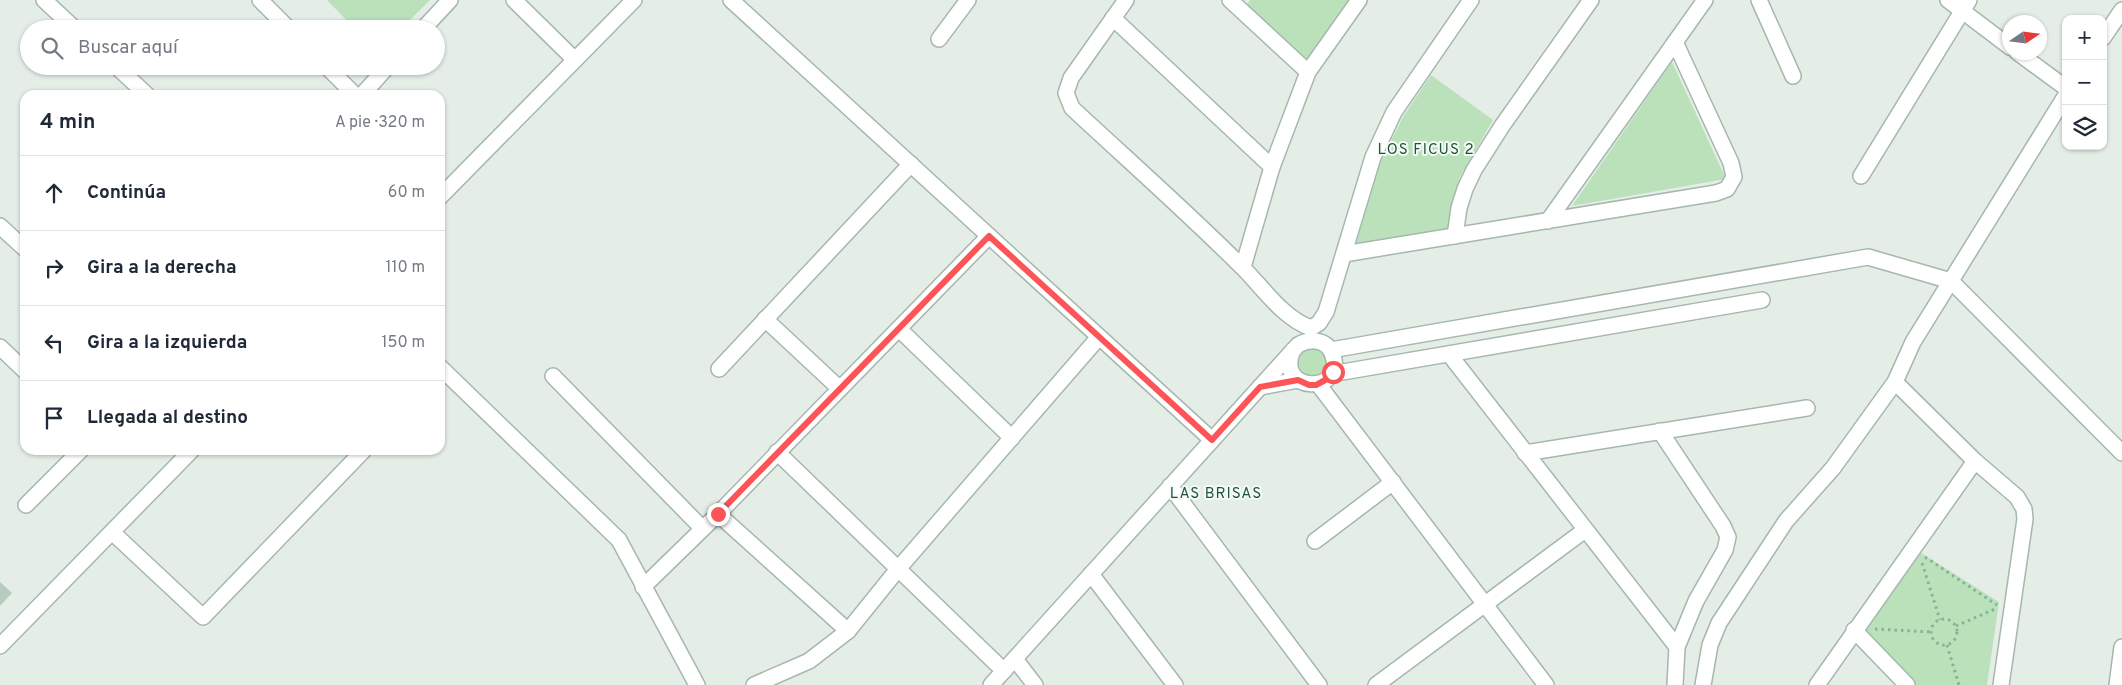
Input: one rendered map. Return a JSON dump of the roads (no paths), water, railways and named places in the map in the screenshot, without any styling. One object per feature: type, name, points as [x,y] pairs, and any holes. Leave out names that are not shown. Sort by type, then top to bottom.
[{"type":"street","points":[[44,0],[65,20]]},
{"type":"street","points":[[260,0],[279,20]]},
{"type":"street","points":[[431,20],[450,0]]},
{"type":"street","points":[[514,0],[575,60]]},
{"type":"street","points":[[445,187],[634,0]]},
{"type":"street","points":[[731,0],[1212,440]]},
{"type":"street","points":[[939,39],[968,0]]},
{"type":"street","points":[[1126,0],[1071,78],[1066,94],[1068,101],[1072,108],[1243,268],[1289,315],[1331,350],[1334,364],[1331,374],[1318,384],[1309,385],[1298,380],[1292,372],[1290,365],[1293,350]]},
{"type":"street","points":[[1243,268],[1272,167],[1308,72],[1360,0]]},
{"type":"street","points":[[991,685],[1319,323],[1326,312],[1373,157],[1394,112],[1471,0]]},
{"type":"street","points":[[1455,236],[1459,208],[1474,170],[1502,126],[1591,0]]},
{"type":"street","points":[[1548,221],[1705,0]]},
{"type":"street","points":[[1759,0],[1793,76]]},
{"type":"street","points":[[1948,0],[1966,5],[2002,39]]},
{"type":"street","points":[[1236,2],[1308,72]]},
{"type":"street","points":[[1861,176],[1966,5]]},
{"type":"street","points":[[2107,32],[2122,10]]},
{"type":"street","points":[[1113,18],[1272,167]]},
{"type":"street","points":[[1344,254],[1716,193],[1727,189],[1732,184],[1734,177],[1731,163],[1675,42]]},
{"type":"street","points":[[2028,60],[2062,85]]},
{"type":"street","points":[[126,75],[142,90]]},
{"type":"street","points":[[335,75],[350,90]]},
{"type":"street","points":[[366,90],[380,75]]},
{"type":"street","points":[[1703,685],[1710,646],[1719,623],[1786,522],[1833,468],[1895,382],[1913,342],[2062,101]]},
{"type":"street","points":[[719,369],[911,164]]},
{"type":"street","points":[[0,226],[20,244]]},
{"type":"street","points":[[643,587],[718,514],[989,236]]},
{"type":"street","points":[[1331,350],[1856,258],[1877,259],[1951,280],[2122,453]]},
{"type":"street","points":[[1331,374],[1762,300]]},
{"type":"street","points":[[766,319],[840,389]]},
{"type":"street","points":[[899,329],[1012,438]]},
{"type":"street","points":[[754,685],[810,661],[848,631],[898,569],[1099,337]]},
{"type":"street","points":[[0,347],[20,365]]},
{"type":"street","points":[[1449,354],[1677,646]]},
{"type":"street","points":[[445,372],[612,531],[619,540],[697,685]]},
{"type":"street","points":[[553,376],[702,528]]},
{"type":"street","points":[[1260,387],[1298,380]]},
{"type":"street","points":[[1895,382],[1975,461],[2017,497],[2024,509],[2025,519],[2001,685]]},
{"type":"street","points":[[1318,384],[1546,685]]},
{"type":"street","points":[[1525,453],[1807,408]]},
{"type":"street","points":[[1660,431],[1723,526],[1728,537],[1725,550],[1696,601],[1677,646],[1675,685]]},
{"type":"street","points":[[777,452],[1004,671]]},
{"type":"street","points":[[26,504],[76,455]]},
{"type":"street","points":[[0,646],[187,455]]},
{"type":"street","points":[[112,532],[203,617],[359,455]]},
{"type":"street","points":[[1816,685],[1860,629],[1975,461]]},
{"type":"street","points":[[1315,541],[1393,482]]},
{"type":"street","points":[[1170,486],[1319,685]]},
{"type":"street","points":[[718,514],[848,631]]},
{"type":"street","points":[[1376,685],[1585,530]]},
{"type":"street","points":[[1091,574],[1175,685]]},
{"type":"street","points":[[1860,629],[1907,685]]},
{"type":"street","points":[[2117,685],[2122,647]]},
{"type":"street","points":[[1015,659],[1035,685]]},
{"type":"district","name":"LOS FICUS 2","points":[[1426,150]]},
{"type":"district","name":"LAS BRISAS","points":[[1216,494]]}]
